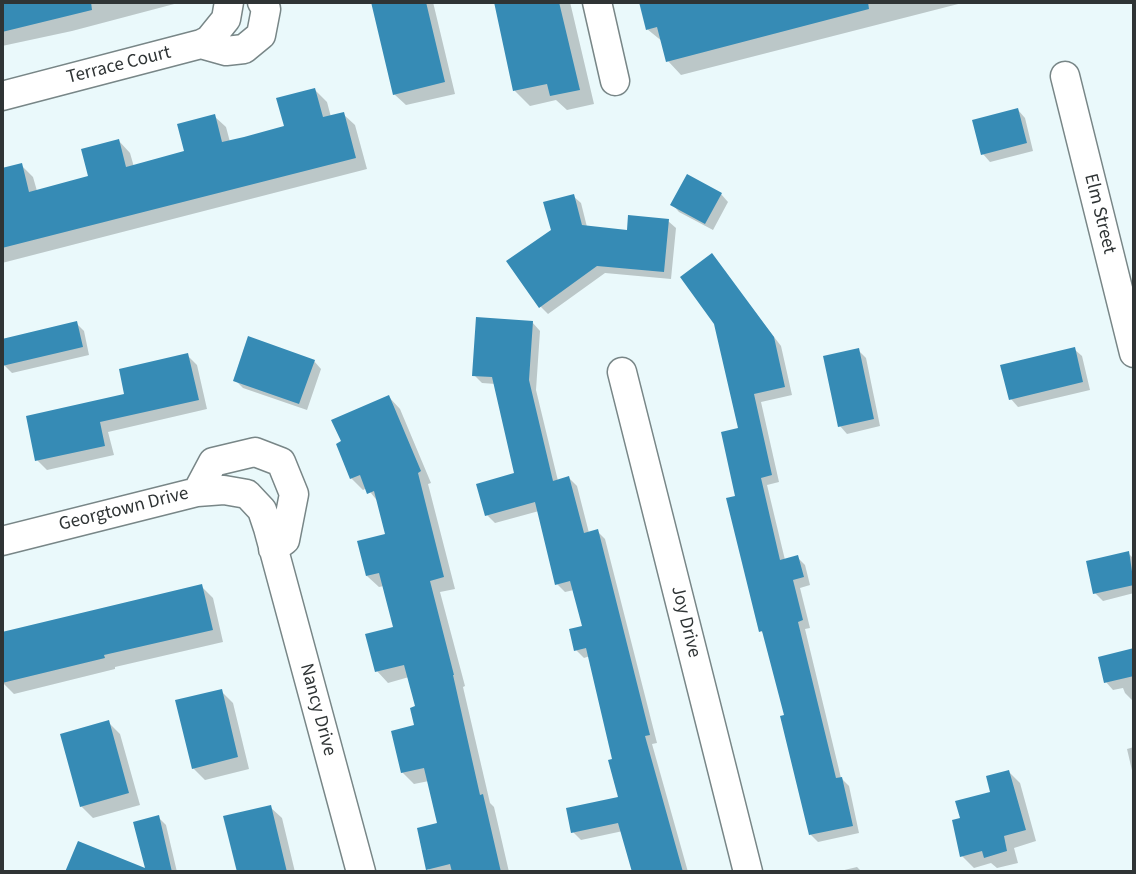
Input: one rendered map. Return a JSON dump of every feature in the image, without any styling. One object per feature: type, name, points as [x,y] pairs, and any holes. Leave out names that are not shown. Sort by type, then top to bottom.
[{"type":"street","points":[[201,44],[226,51],[244,49],[261,35],[266,9],[262,2]]},
{"type":"street","points":[[597,2],[615,82]]},
{"type":"street","points":[[201,44],[209,40],[228,10]]},
{"type":"street","name":"Terrace Court","points":[[2,96],[201,44]]},
{"type":"street","name":"Elm Street","points":[[1065,76],[1134,353]]},
{"type":"street","name":"Joy Drive","points":[[622,372],[748,872]]},
{"type":"street","points":[[197,492],[213,462],[254,452],[281,462],[294,494],[285,540],[273,548]]},
{"type":"street","name":"Georgtown Drive","points":[[2,541],[197,492],[224,490],[247,494]]},
{"type":"street","name":"Nancy Drive","points":[[247,494],[261,510],[273,548],[361,872]]},
{"type":"building","points":[[2,2],[91,2],[92,10],[2,32]]},
{"type":"building","points":[[371,2],[426,2],[445,82],[393,95]]},
{"type":"building","points":[[494,2],[559,2],[580,90],[550,96],[547,84],[513,91]]},
{"type":"building","points":[[639,2],[868,2],[869,9],[666,62],[657,27],[646,30]]},
{"type":"building","points":[[315,88],[323,117],[344,112],[356,158],[2,248],[2,168],[22,163],[29,192],[88,176],[81,149],[119,139],[126,167],[184,151],[177,124],[215,114],[222,142],[284,126],[276,98]]},
{"type":"building","points":[[1018,108],[1027,143],[981,155],[972,120]]},
{"type":"building","points":[[687,174],[722,193],[705,224],[670,205]]},
{"type":"building","points":[[574,194],[582,225],[627,230],[628,215],[669,219],[664,272],[597,266],[539,308],[506,261],[551,230],[543,202]]},
{"type":"building","points":[[712,253],[774,337],[785,387],[754,394],[772,475],[761,478],[780,560],[798,555],[804,577],[793,580],[803,620],[798,622],[836,778],[842,777],[853,826],[809,835],[780,716],[784,715],[762,631],[759,632],[726,498],[735,496],[721,432],[738,428],[714,324],[680,277]]},
{"type":"building","points":[[476,317],[533,321],[529,380],[553,481],[569,476],[584,533],[598,529],[650,735],[645,736],[683,872],[632,872],[618,823],[571,833],[566,808],[618,797],[608,760],[612,759],[586,648],[574,651],[569,629],[582,626],[570,581],[555,585],[535,502],[485,516],[476,484],[514,473],[492,377],[472,376]]},
{"type":"building","points":[[77,321],[83,347],[2,366],[2,339]]},
{"type":"building","points":[[248,336],[315,360],[299,404],[233,381]]},
{"type":"building","points":[[1075,347],[1083,382],[1009,400],[1000,365]]},
{"type":"building","points":[[859,348],[874,419],[838,427],[823,356]]},
{"type":"building","points":[[188,353],[199,400],[100,422],[105,446],[35,461],[26,416],[124,394],[119,369]]},
{"type":"building","points":[[389,395],[421,471],[418,473],[444,577],[430,581],[480,795],[483,794],[501,872],[452,872],[450,864],[426,870],[417,828],[437,823],[424,768],[401,773],[391,731],[414,725],[410,708],[415,706],[404,665],[375,672],[365,634],[393,627],[379,573],[366,576],[357,541],[385,534],[374,491],[367,494],[360,475],[350,479],[336,444],[341,441],[331,420]]},
{"type":"building","points":[[1129,551],[1134,585],[1093,594],[1086,561]]},
{"type":"building","points":[[202,584],[213,630],[104,655],[105,658],[2,683],[2,632]]},
{"type":"building","points":[[1134,648],[1134,676],[1104,683],[1098,657]]},
{"type":"building","points":[[222,689],[238,757],[192,769],[175,700]]},
{"type":"building","points":[[109,720],[129,793],[80,807],[60,734]]},
{"type":"building","points":[[1009,770],[1026,830],[1004,836],[1007,851],[984,858],[982,851],[960,857],[952,820],[960,818],[955,801],[990,792],[986,776]]},
{"type":"building","points":[[271,805],[287,872],[237,872],[223,816]]},
{"type":"building","points":[[159,815],[172,872],[65,872],[78,841],[145,868],[133,822]]}]
